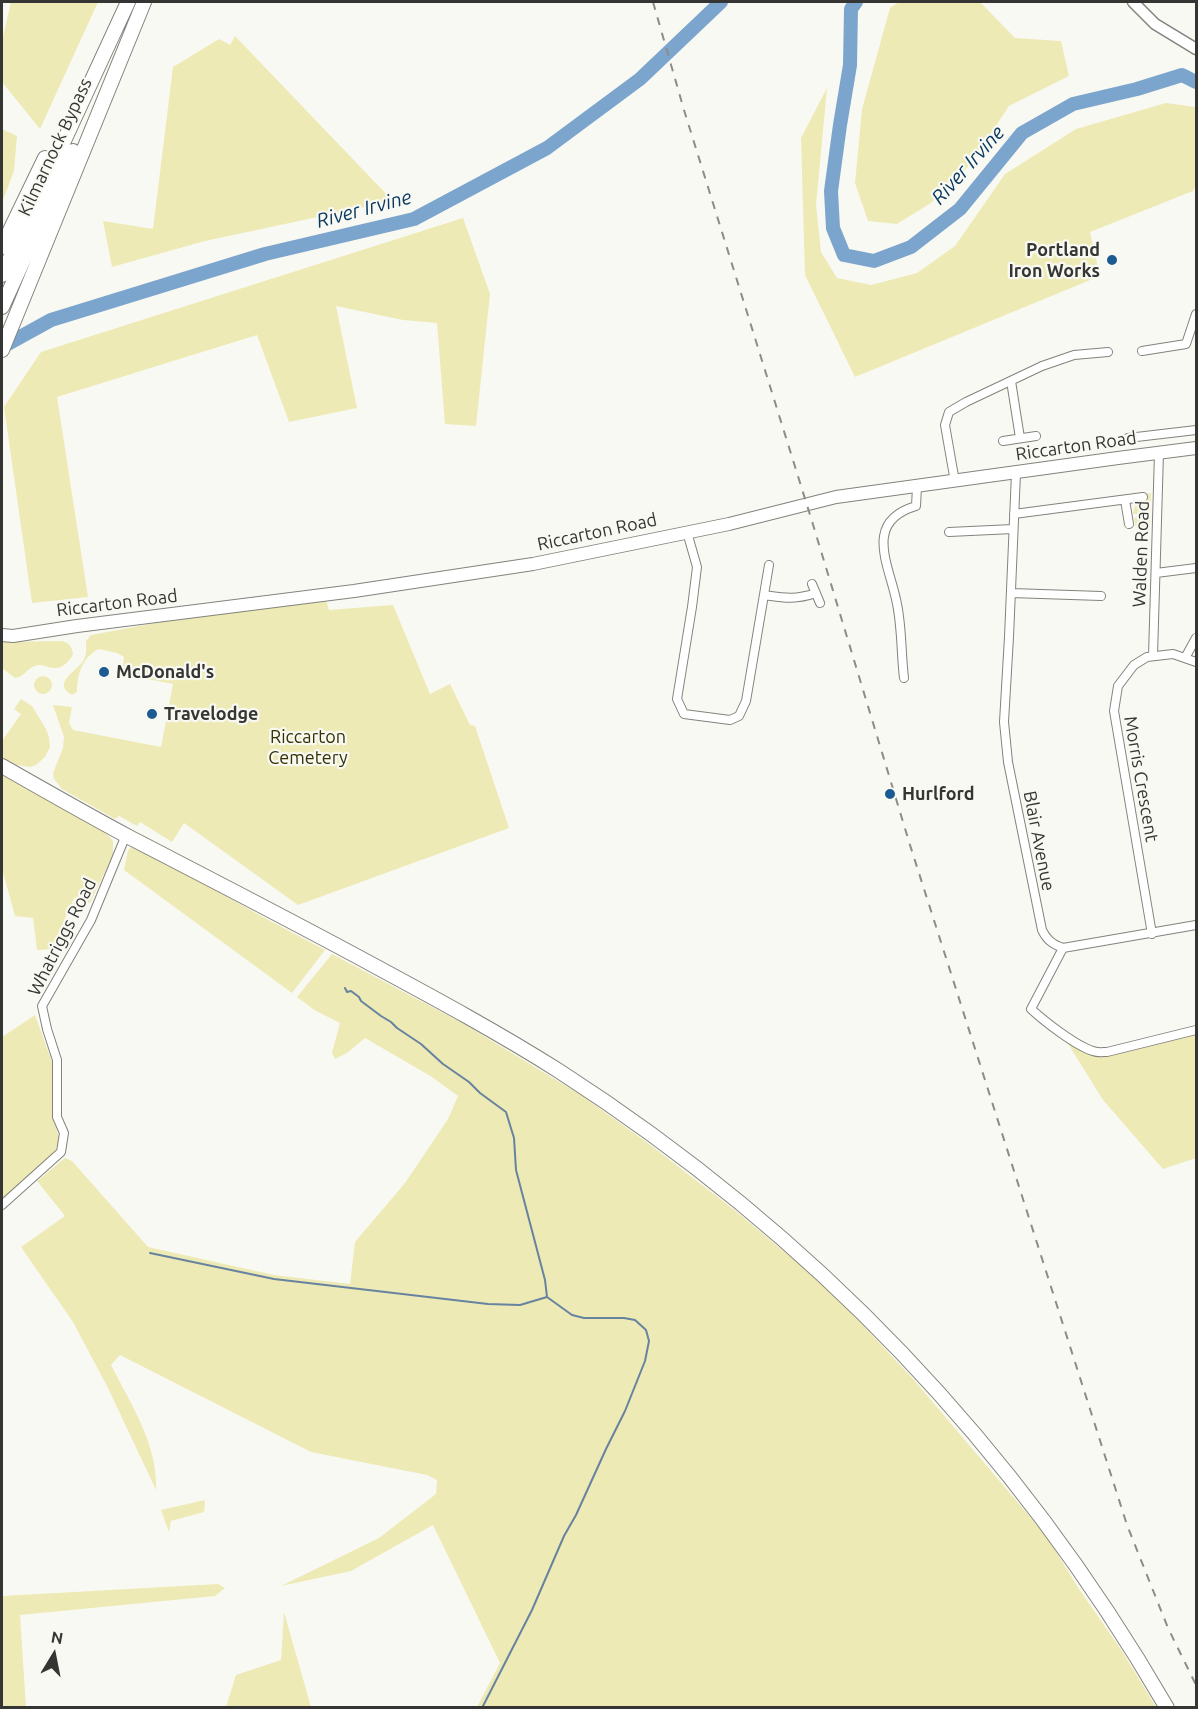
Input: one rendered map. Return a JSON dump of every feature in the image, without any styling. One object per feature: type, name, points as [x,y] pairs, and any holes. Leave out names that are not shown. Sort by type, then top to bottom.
[{"type":"highway","points":[[3,245],[80,89],[127,2]]},
{"type":"highway","name":"Kilmarnock Bypass","points":[[2,274],[127,2]]},
{"type":"highway","points":[[2,350],[143,2]]},
{"type":"highway","name":"Kilmarnock Bypass","points":[[2,305],[143,2]]},
{"type":"highway","points":[[2,766],[507,1039],[656,1137],[759,1218],[830,1281],[881,1331],[962,1418],[1037,1511],[1072,1559],[1138,1658],[1167,1707]]},
{"type":"main road","points":[[1133,2],[1155,24],[1197,49]]},
{"type":"main road","name":"Riccarton Road","points":[[2,635],[13,636],[533,564],[729,524],[836,497],[1197,448]]},
{"type":"street","points":[[1142,351],[1186,344],[1197,315]]},
{"type":"street","points":[[955,482],[945,425],[949,412],[1042,366],[1074,355],[1108,352]]},
{"type":"street","points":[[1011,381],[1020,438]]},
{"type":"street","name":"Riccarton Road","points":[[1128,438],[1197,430]]},
{"type":"street","points":[[1003,441],[1036,436]]},
{"type":"street","name":"Walden Road","points":[[1152,656],[1159,453]]},
{"type":"street","name":"Blair Avenue","points":[[1016,473],[1004,722],[1008,762],[1042,930],[1047,939],[1063,948]]},
{"type":"street","points":[[904,678],[897,604],[883,549],[884,538],[891,520],[898,513],[916,506],[917,487]]},
{"type":"street","points":[[1014,514],[1143,498]]},
{"type":"street","points":[[1125,500],[1129,524]]},
{"type":"street","points":[[949,531],[1013,529]]},
{"type":"street","points":[[687,532],[697,567],[677,699],[684,714],[730,720],[739,716],[746,701],[769,565]]},
{"type":"street","points":[[1156,573],[1197,568]]},
{"type":"street","points":[[812,584],[820,603]]},
{"type":"street","points":[[764,595],[800,598],[816,593]]},
{"type":"street","points":[[1011,593],[1101,596]]},
{"type":"street","points":[[1185,658],[1197,638]]},
{"type":"street","points":[[1152,656],[1173,654],[1197,662]]},
{"type":"street","name":"Morris Crescent","points":[[1152,656],[1134,665],[1118,686],[1113,711],[1152,934]]},
{"type":"street","name":"Whatriggs Road","points":[[2,1205],[61,1152],[64,1133],[57,1117],[57,1060],[42,1006],[91,920],[126,835]]},
{"type":"street","points":[[1197,925],[1063,948],[1031,1009],[1044,1022],[1095,1052],[1107,1052],[1197,1030]]},
{"type":"green space","points":[[11,2],[98,2],[40,129],[2,82],[2,41]]},
{"type":"green space","points":[[899,2],[980,2],[1015,38],[1061,41],[1069,76],[1009,106],[970,165],[931,203],[897,224],[868,221],[855,183],[862,109],[890,8]]},
{"type":"green space","points":[[235,36],[393,201],[205,241],[112,267],[103,221],[153,229],[173,67],[219,39],[230,45]]},
{"type":"green space","points":[[827,88],[816,205],[821,252],[837,278],[871,285],[917,273],[955,246],[1005,174],[1076,129],[1166,103],[1196,107],[1196,185],[1193,191],[1090,232],[1100,276],[855,377],[805,275],[801,138]]},
{"type":"green space","points":[[2,129],[17,136],[14,171],[2,203]]},
{"type":"green space","points":[[463,218],[490,294],[476,426],[445,424],[437,323],[403,320],[336,306],[357,408],[289,422],[257,335],[57,397],[88,597],[32,603],[4,407],[41,352]]},
{"type":"green space","points":[[1151,493],[1150,527],[1136,528],[1134,518],[1144,519],[1147,515],[1141,511],[1133,514],[1134,509],[1138,503],[1146,500],[1145,494]]},
{"type":"green space","name":"Riccarton Cemetery","points":[[326,600],[329,610],[393,605],[430,694],[450,684],[470,725],[475,726],[509,828],[298,905],[184,823],[172,842],[140,822],[137,826],[119,816],[115,819],[62,789],[54,779],[53,773],[63,748],[64,737],[53,705],[72,707],[69,723],[73,730],[161,747],[173,684],[122,674],[124,657],[99,649],[88,657],[82,667],[77,692],[72,695],[66,691],[64,686],[67,677],[83,661],[86,654],[86,641],[91,635],[161,622]]},
{"type":"green space","points":[[61,641],[70,645],[73,654],[63,666],[51,668],[38,665],[15,678],[2,668],[2,642]]},
{"type":"green space","points":[[43,676],[49,679],[52,685],[49,691],[43,694],[37,691],[34,685],[37,679]]},
{"type":"green space","points":[[21,699],[32,706],[49,737],[50,747],[45,757],[30,767],[17,765],[2,757],[2,741],[21,714],[14,709]]},
{"type":"green space","points":[[2,774],[105,832],[113,841],[113,855],[90,903],[74,898],[52,949],[37,950],[33,918],[15,916],[2,871]]},
{"type":"green space","points":[[133,846],[140,847],[325,950],[292,993],[124,870],[128,850]]},
{"type":"green space","points":[[332,954],[464,1024],[581,1095],[733,1209],[830,1290],[914,1380],[1047,1537],[1156,1707],[477,1707],[500,1663],[433,1525],[351,1571],[281,1586],[379,1538],[436,1494],[437,1480],[427,1475],[311,1452],[120,1355],[111,1365],[135,1410],[148,1441],[153,1457],[156,1490],[108,1388],[73,1322],[21,1247],[65,1216],[37,1181],[65,1158],[72,1161],[148,1247],[274,1275],[350,1284],[355,1242],[405,1183],[448,1119],[458,1096],[432,1077],[365,1038],[347,1053],[335,1059],[332,1053],[340,1023],[316,1011],[297,997]]},
{"type":"green space","points":[[35,1015],[52,1062],[54,1121],[60,1140],[55,1151],[2,1202],[2,1037]]},
{"type":"green space","points":[[1196,1034],[1196,1158],[1163,1169],[1103,1100],[1067,1042],[1091,1055],[1104,1057]]},
{"type":"green space","points":[[205,1500],[204,1512],[171,1521],[169,1532],[161,1510]]},
{"type":"green space","points":[[218,1584],[225,1588],[215,1596],[20,1615],[26,1707],[2,1707],[2,1596]]},
{"type":"green space","points":[[284,1612],[311,1707],[226,1707],[236,1675],[281,1660]]},
{"type":"waterway","name":"River Irvine","points":[[2,347],[51,320],[265,254],[414,219],[547,148],[640,79],[721,2]]},
{"type":"waterway","name":"River Irvine","points":[[856,2],[851,9],[850,65],[831,191],[833,228],[844,255],[874,261],[911,247],[960,209],[1022,133],[1073,104],[1137,89],[1182,75],[1196,82]]},
{"type":"waterway","points":[[345,988],[347,992],[351,991],[361,1001],[421,1044],[443,1064],[506,1112],[514,1138],[516,1170],[545,1280],[547,1297]]},
{"type":"waterway","points":[[150,1253],[274,1279],[488,1304],[520,1305],[547,1297],[572,1315],[584,1318],[635,1320],[646,1330],[649,1341],[645,1361],[625,1411],[564,1536],[532,1610],[482,1708]]},
{"type":"railway","points":[[653,2],[684,110],[910,845],[1127,1525],[1168,1628],[1196,1685]]},
{"type":"place","name":"Portland Iron Works","points":[[1112,260]]},
{"type":"place","name":"McDonald's","points":[[104,672]]},
{"type":"place","name":"Travelodge","points":[[152,714]]},
{"type":"place","name":"Hurlford","points":[[890,794]]}]
